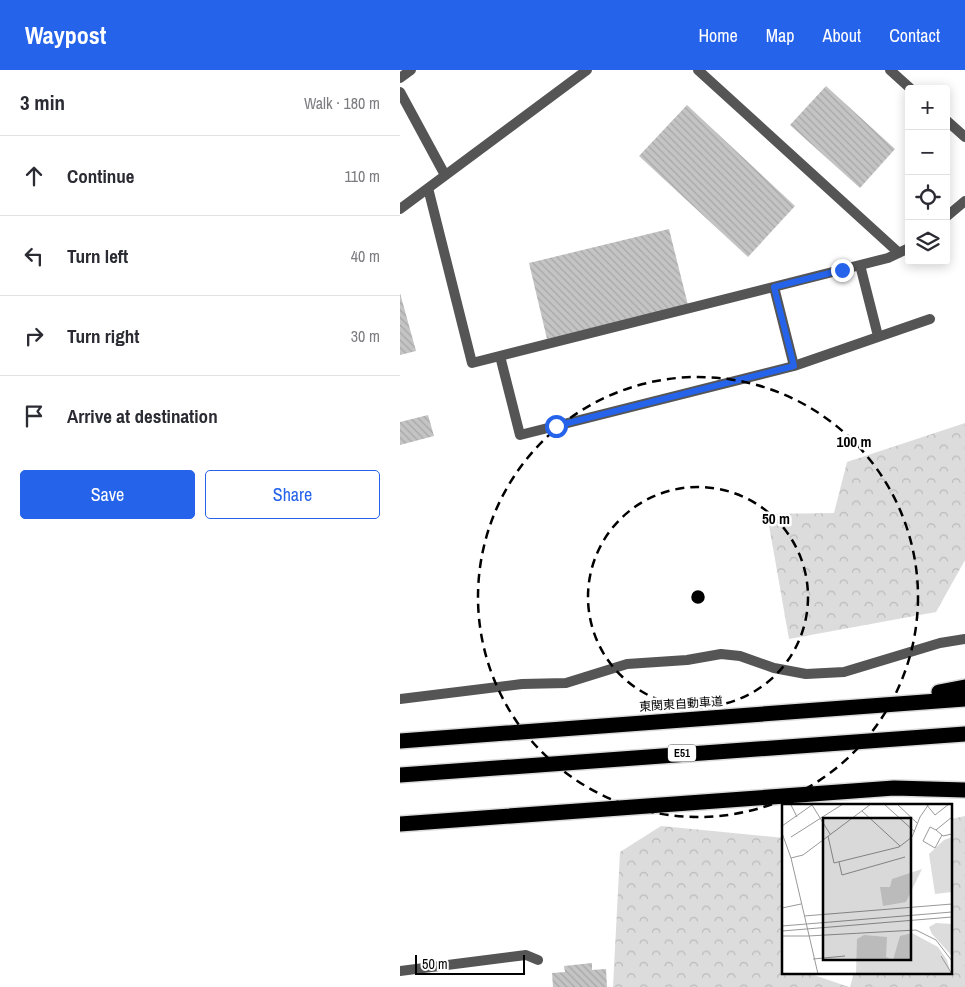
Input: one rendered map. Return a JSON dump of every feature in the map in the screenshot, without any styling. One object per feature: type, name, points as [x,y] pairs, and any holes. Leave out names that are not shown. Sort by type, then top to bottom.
[{"type":"highway","points":[[871,706],[965,687]]},
{"type":"highway","name":"東関東自動車道","points":[[400,741],[965,699]]},
{"type":"highway","name":"E51","points":[[400,775],[965,736]]},
{"type":"highway","points":[[400,824],[894,788],[965,790]]},
{"type":"street","points":[[400,78],[411,70]]},
{"type":"street","points":[[400,209],[586,70]]},
{"type":"street","points":[[698,70],[899,254]]},
{"type":"street","points":[[890,70],[907,85]]},
{"type":"street","points":[[400,92],[445,175]]},
{"type":"street","points":[[950,124],[965,137]]},
{"type":"street","points":[[428,188],[472,363],[860,265],[899,254],[905,250]]},
{"type":"street","points":[[950,214],[965,201]]},
{"type":"street","points":[[860,265],[878,336]]},
{"type":"street","points":[[774,287],[794,366]]},
{"type":"street","points":[[500,356],[520,435],[794,366],[930,318]]},
{"type":"street","points":[[400,699],[522,684],[566,683],[627,664],[687,660],[721,654],[740,656],[774,668],[806,674],[844,672],[940,643],[965,639]]},
{"type":"street","points":[[400,971],[526,955],[538,960]]},
{"type":"green space","points":[[965,423],[965,560],[936,612],[789,639],[767,514],[834,513],[847,462]]},
{"type":"green space","points":[[965,816],[965,987],[850,987],[854,974],[952,974],[952,819]]},
{"type":"green space","points":[[661,826],[782,838],[782,974],[811,974],[849,987],[613,987],[620,852]]},
{"type":"building","points":[[826,86],[895,149],[860,188],[790,125]]},
{"type":"building","points":[[687,105],[795,206],[748,257],[639,156]]},
{"type":"building","points":[[669,229],[688,305],[547,339],[529,263]]},
{"type":"building","points":[[400,293],[416,351],[400,355]]},
{"type":"building","points":[[428,415],[434,436],[400,445],[400,422]]},
{"type":"building","points":[[592,963],[592,970],[606,969],[607,987],[553,987],[552,973],[565,972],[564,966]]},
{"type":"route","points":[[556,426],[794,366],[774,287],[842,270]]}]
